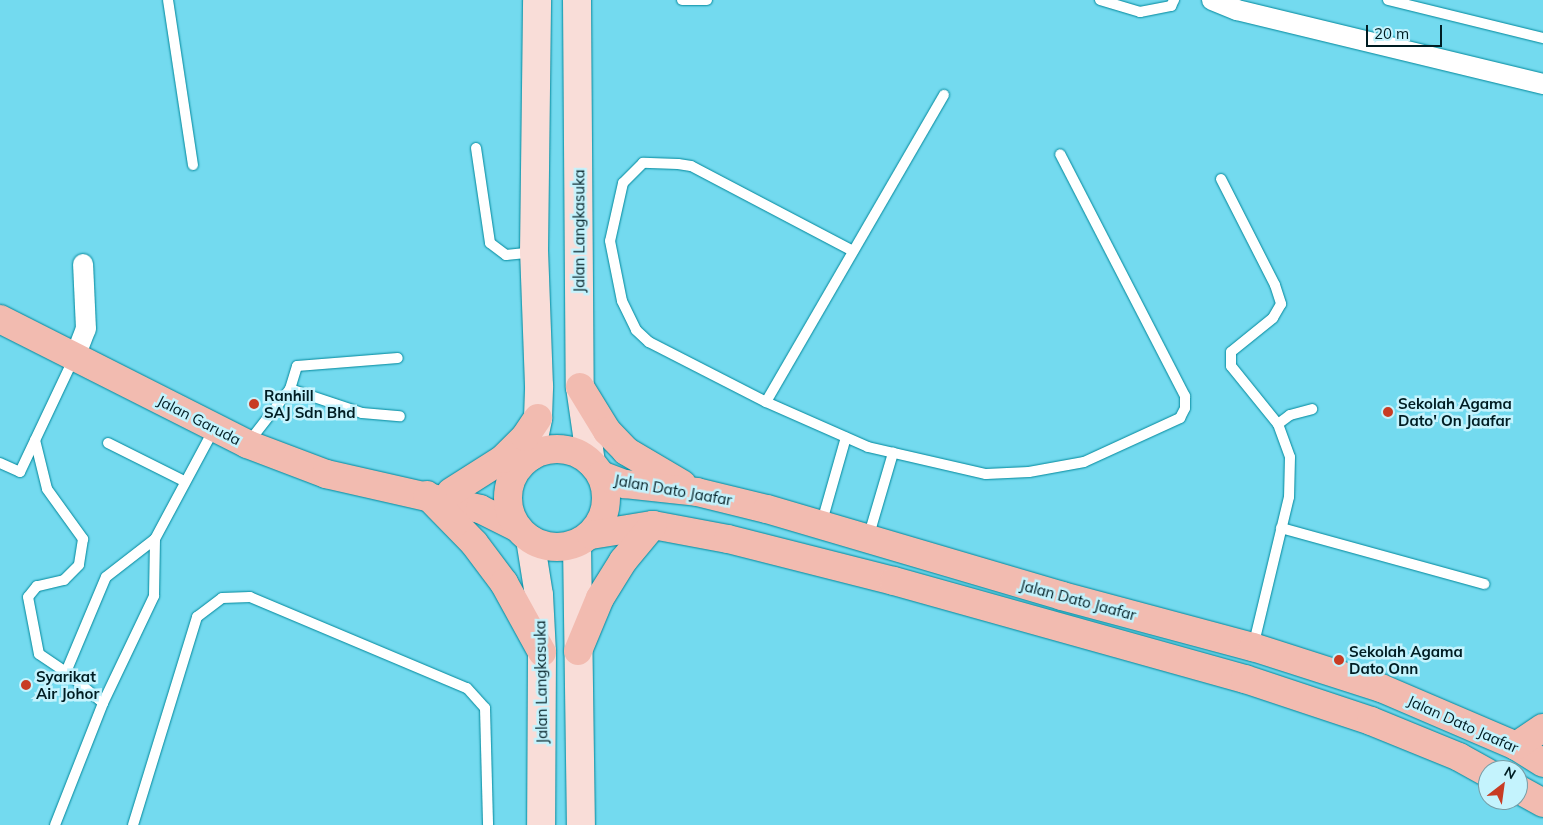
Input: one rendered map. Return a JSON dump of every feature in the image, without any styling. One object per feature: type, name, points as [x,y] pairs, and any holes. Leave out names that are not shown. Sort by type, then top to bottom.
[{"type":"main road","points":[[524,462],[545,450],[562,449],[577,453],[596,469],[606,490],[606,507],[601,522],[584,539],[562,548],[524,534],[510,514],[508,498],[510,482],[524,462],[538,418],[534,252],[537,0]]},
{"type":"main road","name":"Jalan Langkasuka","points":[[577,0],[580,387],[596,469]]},
{"type":"main road","name":"Jalan Garuda","points":[[0,319],[247,444],[326,474],[429,493],[480,509],[524,534]]},
{"type":"main road","points":[[580,387],[607,431],[626,451],[697,492]]},
{"type":"main road","points":[[538,418],[525,437],[502,459],[429,493],[474,544],[504,583],[542,652]]},
{"type":"main road","name":"Jalan Garuda","points":[[429,493],[475,487],[524,462]]},
{"type":"main road","name":"Jalan Dato Jaafar","points":[[596,469],[625,484],[697,492],[1253,648],[1381,688],[1516,746],[1543,763]]},
{"type":"main road","points":[[578,651],[600,598],[623,562],[653,525]]},
{"type":"main road","name":"Jalan Dato Jaafar","points":[[584,539],[653,525],[809,558],[1245,679],[1371,721],[1459,757],[1478,767]]},
{"type":"main road","name":"Jalan Langkasuka","points":[[524,534],[539,595],[542,652],[541,825]]},
{"type":"main road","points":[[581,825],[578,651],[584,539]]},
{"type":"main road","points":[[1516,746],[1543,728]]},
{"type":"main road","points":[[1528,794],[1543,802]]},
{"type":"street","points":[[1212,0],[1237,10],[1543,84]]},
{"type":"street","points":[[75,357],[86,329],[83,264]]},
{"type":"lane","points":[[168,0],[193,165]]},
{"type":"lane","points":[[682,0],[707,0]]},
{"type":"lane","points":[[1100,0],[1140,12],[1170,6],[1174,0]]},
{"type":"lane","points":[[1388,0],[1543,38]]},
{"type":"lane","points":[[766,402],[944,95]]},
{"type":"lane","points":[[476,148],[490,243],[506,255],[534,252]]},
{"type":"lane","points":[[853,251],[691,166],[643,163],[623,182],[610,241],[622,301],[636,330],[649,342],[766,402],[846,437],[893,453],[986,474],[1029,472],[1084,462],[1180,418],[1185,408],[1185,396],[1060,154]]},
{"type":"lane","points":[[1221,179],[1275,285],[1281,304],[1273,318],[1231,352],[1231,366],[1278,424],[1290,456],[1289,497],[1253,648]]},
{"type":"lane","points":[[1,467],[20,472],[75,357]]},
{"type":"lane","points":[[247,444],[290,389],[297,366],[398,358]]},
{"type":"lane","points":[[290,389],[362,413],[400,416]]},
{"type":"lane","points":[[1278,424],[1290,415],[1312,409]]},
{"type":"lane","points":[[55,825],[103,703],[154,596],[155,539],[184,481],[215,428]]},
{"type":"lane","points":[[820,526],[846,437]]},
{"type":"lane","points":[[35,440],[47,489],[83,539],[79,565],[64,580],[37,586],[28,597],[39,654],[66,672],[103,703]]},
{"type":"lane","points":[[108,443],[184,481]]},
{"type":"lane","points":[[868,540],[893,453]]},
{"type":"lane","points":[[1281,528],[1484,584]]},
{"type":"lane","points":[[66,672],[106,577],[155,539]]},
{"type":"lane","points":[[132,825],[197,617],[222,598],[250,597],[467,688],[485,708],[488,825]]},
{"type":"place","name":"Ranhill SAJ Sdn Bhd","points":[[254,404]]},
{"type":"place","name":"Sekolah Agama Dato' On Jaafar","points":[[1388,412]]},
{"type":"place","name":"Sekolah Agama Dato Onn","points":[[1339,660]]},
{"type":"place","name":"Syarikat Air Johor","points":[[26,685]]}]
